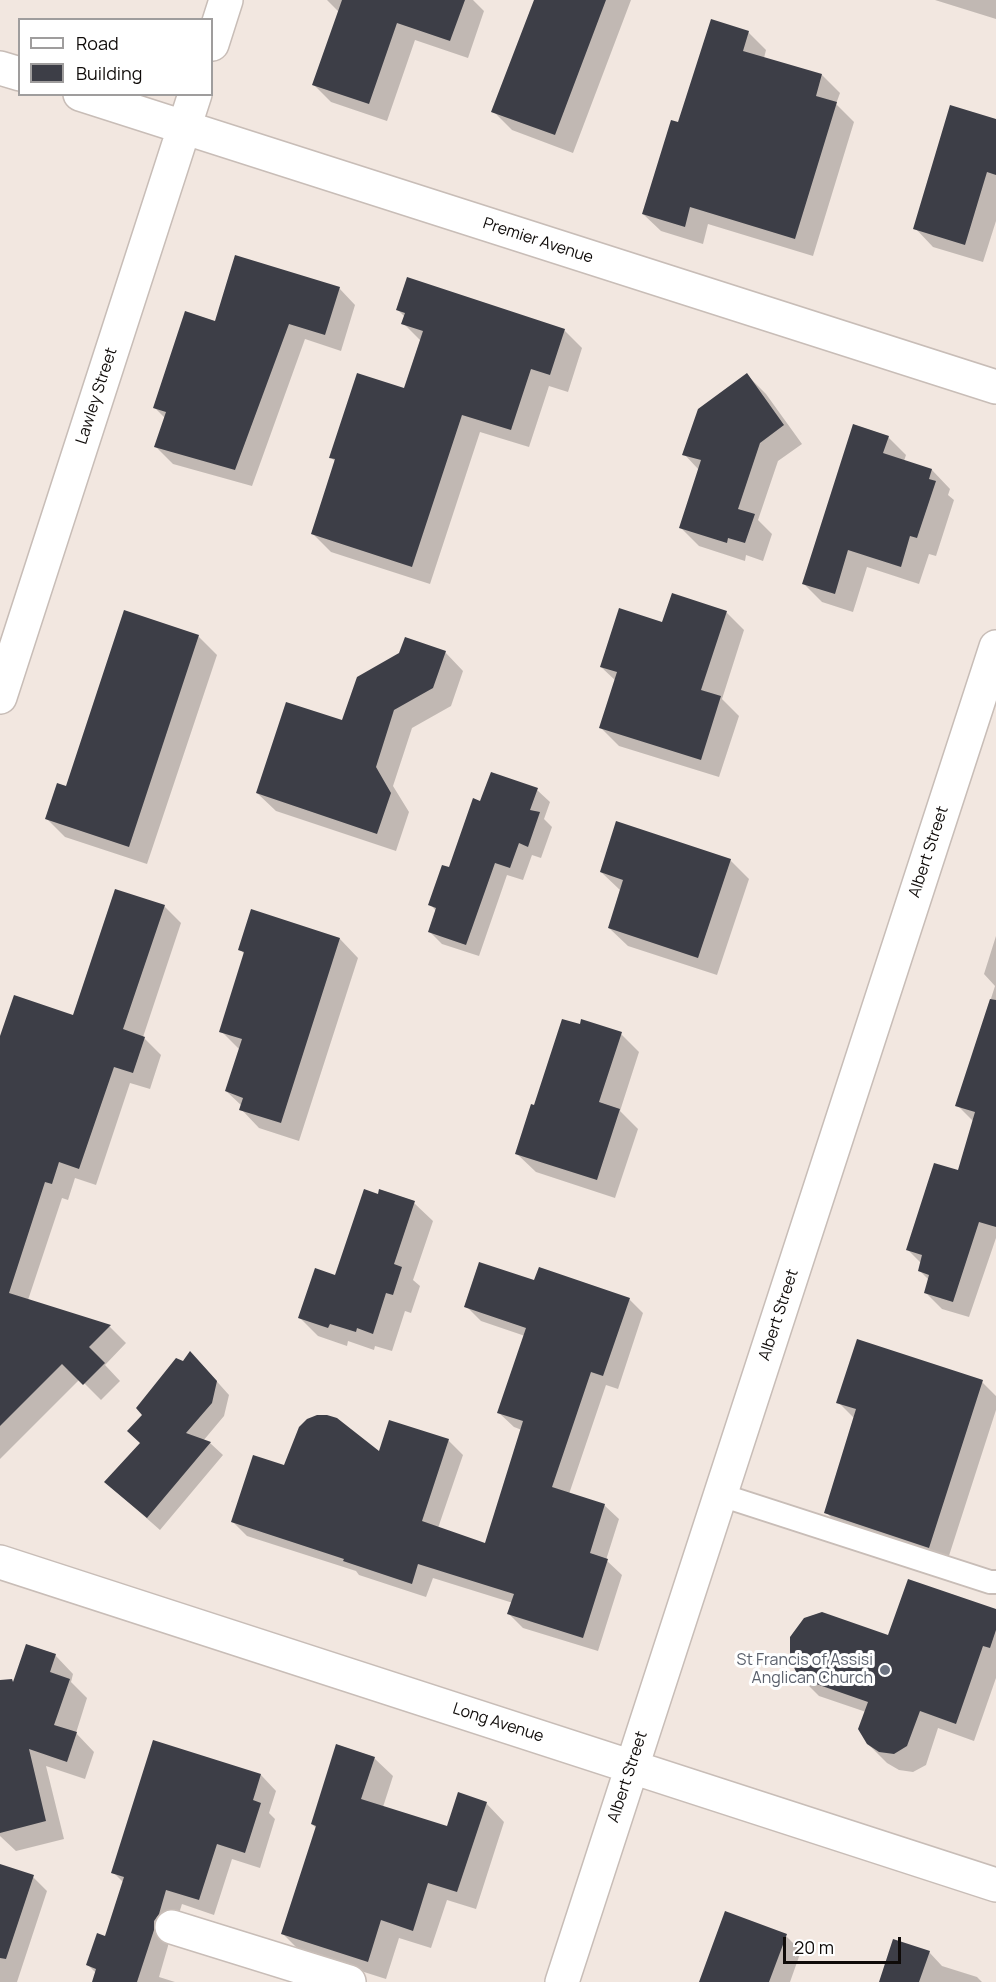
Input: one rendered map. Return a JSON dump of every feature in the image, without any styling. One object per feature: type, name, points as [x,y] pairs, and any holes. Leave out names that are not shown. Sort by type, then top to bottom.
[{"type":"street","points":[[213,41],[226,0]]},
{"type":"street","points":[[0,68],[18,73]]},
{"type":"street","name":"Premier Avenue","points":[[86,96],[996,387]]},
{"type":"street","name":"Lawley Street","points":[[0,697],[194,96]]},
{"type":"street","name":"Albert Street","points":[[562,1982],[996,647]]},
{"type":"street","name":"Long Avenue","points":[[0,1562],[996,1885]]},
{"type":"street","points":[[172,1927],[349,1982]]},
{"type":"lane","points":[[721,1495],[990,1582],[996,1582]]},
{"type":"building","points":[[342,0],[465,0],[450,41],[397,23],[369,104],[312,85]]},
{"type":"building","points":[[534,0],[606,0],[555,135],[491,112]]},
{"type":"building","points":[[711,19],[749,31],[743,51],[822,74],[816,96],[837,102],[795,239],[690,207],[685,227],[642,214],[671,120],[678,122]]},
{"type":"building","points":[[950,105],[996,119],[996,175],[987,172],[965,245],[913,229]]},
{"type":"building","points":[[235,255],[340,287],[325,335],[289,324],[235,470],[154,447],[166,412],[153,408],[185,311],[215,321]]},
{"type":"building","points":[[407,277],[565,329],[550,375],[531,369],[511,430],[462,415],[412,567],[311,534],[335,459],[329,458],[357,373],[404,388],[423,331],[401,324],[405,313],[396,310]]},
{"type":"building","points":[[747,373],[784,425],[760,443],[738,509],[755,514],[745,543],[728,538],[727,543],[679,528],[701,460],[682,455],[698,409]]},
{"type":"building","points":[[853,424],[889,436],[883,453],[932,469],[929,479],[936,481],[917,538],[910,536],[901,567],[848,550],[835,594],[802,584]]},
{"type":"building","points":[[672,593],[727,611],[701,690],[721,696],[701,760],[599,728],[617,672],[600,667],[619,608],[662,622]]},
{"type":"building","points":[[124,610],[199,635],[129,847],[45,819],[57,783],[66,786]]},
{"type":"building","points":[[405,637],[446,651],[433,688],[394,710],[376,767],[391,793],[377,834],[256,793],[286,702],[342,720],[357,677],[399,653]]},
{"type":"building","points":[[491,772],[538,788],[530,810],[540,812],[528,847],[519,843],[510,868],[495,863],[466,945],[428,932],[436,908],[428,905],[442,865],[449,867],[473,798],[480,801]]},
{"type":"building","points":[[616,821],[731,859],[698,958],[608,928],[623,880],[600,872]]},
{"type":"building","points":[[115,889],[165,905],[123,1029],[145,1037],[133,1073],[114,1067],[79,1169],[59,1162],[52,1184],[45,1182],[9,1293],[111,1325],[89,1347],[105,1363],[83,1385],[62,1364],[0,1426],[0,1036],[14,995],[73,1015]]},
{"type":"building","points":[[251,909],[340,938],[281,1123],[239,1110],[243,1098],[225,1091],[242,1039],[219,1032],[244,952],[238,950]]},
{"type":"building","points":[[990,999],[996,1000],[996,1227],[979,1222],[953,1302],[924,1293],[929,1275],[918,1271],[922,1255],[906,1250],[934,1163],[958,1170],[975,1112],[955,1106]]},
{"type":"building","points":[[562,1019],[580,1024],[581,1019],[622,1032],[599,1102],[620,1109],[597,1180],[515,1154],[531,1104],[534,1105]]},
{"type":"building","points":[[364,1189],[378,1194],[379,1189],[415,1201],[394,1264],[402,1267],[393,1295],[386,1293],[373,1334],[357,1328],[356,1332],[330,1324],[328,1328],[298,1318],[315,1268],[335,1275]]},
{"type":"building","points":[[479,1262],[534,1280],[539,1267],[630,1298],[603,1376],[591,1372],[552,1487],[605,1504],[590,1553],[608,1559],[583,1638],[507,1614],[514,1594],[418,1564],[412,1584],[231,1522],[253,1455],[284,1465],[299,1427],[307,1419],[317,1415],[337,1418],[379,1451],[389,1420],[449,1439],[422,1521],[485,1543],[523,1421],[497,1413],[526,1328],[464,1307]]},
{"type":"building","points":[[857,1339],[983,1380],[929,1548],[824,1513],[856,1409],[836,1403]]},
{"type":"building","points":[[190,1351],[217,1381],[212,1403],[186,1433],[211,1442],[147,1518],[104,1482],[140,1443],[127,1431],[142,1415],[136,1408],[176,1358],[183,1361]]},
{"type":"building","name":"St Francis of Assisi Anglican Church","points":[[908,1579],[996,1609],[996,1630],[990,1648],[983,1646],[956,1724],[920,1711],[907,1746],[894,1754],[879,1752],[867,1744],[858,1729],[868,1702],[799,1678],[790,1659],[790,1637],[804,1618],[822,1612],[888,1635]]},
{"type":"building","points":[[26,1644],[56,1654],[50,1672],[70,1679],[54,1725],[77,1732],[67,1762],[29,1749],[46,1821],[0,1833],[0,1680],[12,1679],[13,1682]]},
{"type":"building","points":[[153,1740],[261,1774],[253,1800],[261,1803],[245,1853],[217,1844],[199,1900],[166,1890],[159,1914],[154,1921],[154,1930],[137,1982],[92,1982],[96,1969],[86,1965],[97,1933],[105,1936],[124,1877],[111,1873]]},
{"type":"building","points":[[336,1744],[375,1757],[361,1799],[447,1826],[458,1792],[487,1802],[457,1892],[428,1883],[413,1931],[381,1920],[368,1962],[281,1934],[316,1826],[311,1824]]},
{"type":"building","points":[[0,1864],[34,1875],[6,1959],[0,1958]]},
{"type":"building","points":[[725,1911],[787,1934],[769,1982],[699,1982]]},
{"type":"building","points":[[893,1939],[930,1951],[919,1982],[879,1982]]},
{"type":"place","name":"St Francis of Assisi Anglican Church","points":[[885,1670]]}]
